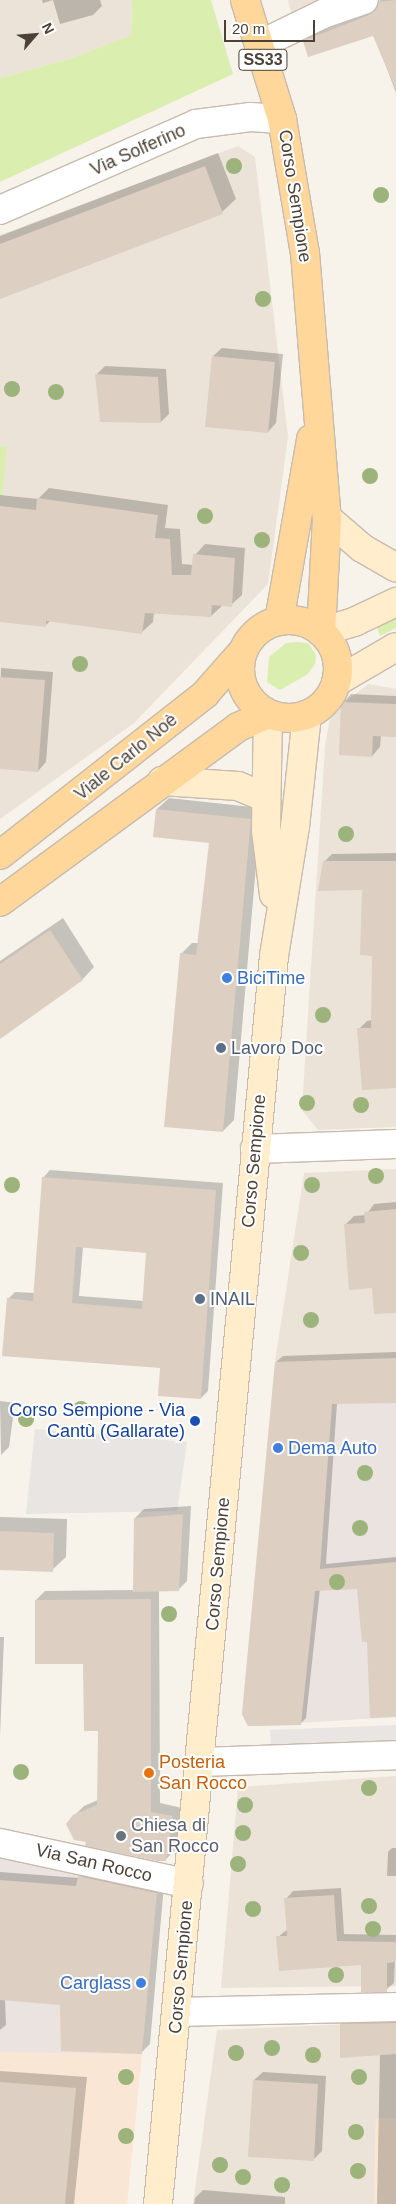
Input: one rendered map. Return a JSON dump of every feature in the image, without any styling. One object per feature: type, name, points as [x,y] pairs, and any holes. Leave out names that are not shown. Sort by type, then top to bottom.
[{"type":"main road","name":"Corso Sempione","points":[[244,0],[282,119],[301,219],[327,518],[321,632]]},
{"type":"main road","name":"Corso Sempione","points":[[279,620],[318,398]]},
{"type":"main road","points":[[279,620],[306,623],[321,632],[336,655],[336,682],[329,697],[307,715],[290,718],[268,714],[248,696],[243,683],[240,668],[243,651],[250,638],[263,627],[279,620]]},
{"type":"main road","name":"Viale Carlo Noè","points":[[0,855],[205,694],[243,651]]},
{"type":"main road","points":[[0,902],[162,781],[238,727],[268,714]]},
{"type":"street","points":[[259,45],[323,14],[364,0]]},
{"type":"street","name":"Via Solferino","points":[[0,210],[196,124],[251,117],[282,119]]},
{"type":"street","points":[[327,518],[362,548],[396,568]]},
{"type":"street","points":[[321,632],[354,622],[396,602]]},
{"type":"street","points":[[336,682],[396,647]]},
{"type":"street","name":"Corso Sempione","points":[[268,714],[266,798],[277,924]]},
{"type":"street","name":"Corso Sempione","points":[[158,2204],[277,924],[295,827],[307,715]]},
{"type":"street","points":[[162,781],[238,786],[266,798]]},
{"type":"street","points":[[255,1149],[396,1144]]},
{"type":"street","points":[[200,1762],[396,1755]]},
{"type":"street","name":"Via San Rocco","points":[[0,1843],[188,1884]]},
{"type":"street","points":[[177,2012],[396,2006]]},
{"type":"shaded area","points":[[0,0],[132,0],[131,35],[69,59],[0,78]]},
{"type":"shaded area","points":[[288,0],[346,0],[293,18]]},
{"type":"shaded area","points":[[238,146],[255,157],[288,437],[268,584],[134,723],[0,819],[0,235]]},
{"type":"shaded area","points":[[368,684],[396,689],[396,1127],[318,1130],[302,1110],[325,746],[331,713]]},
{"type":"shaded area","points":[[396,1169],[396,1358],[275,1362],[304,1173]]},
{"type":"shaded area","points":[[396,1358],[396,1717],[248,1726],[242,1714],[275,1362]]},
{"type":"shaded area","points":[[35,1429],[187,1442],[177,1511],[26,1514]]},
{"type":"shaded area","points":[[396,1725],[396,1743],[271,1748],[270,1730]]},
{"type":"shaded area","points":[[396,1776],[396,1986],[221,1988],[238,1787]]},
{"type":"shaded area","points":[[0,1857],[157,1888],[142,2054],[0,2052]]},
{"type":"shaded area","points":[[396,2022],[396,2118],[376,2119],[374,2204],[193,2204],[217,2030]]},
{"type":"shaded area","points":[[61,2051],[142,2054],[127,2204],[0,2204],[0,2052]]},
{"type":"shaded area","points":[[396,2118],[396,2204],[374,2204],[376,2119]]},
{"type":"green space","points":[[132,0],[211,0],[233,74],[0,182],[0,78],[69,59],[131,35]]},
{"type":"green space","points":[[0,446],[7,447],[2,497],[0,496]]},
{"type":"green space","points":[[396,616],[396,628],[380,636],[376,625]]},
{"type":"green space","points":[[286,643],[308,643],[316,655],[315,664],[308,674],[280,690],[267,682],[269,657]]},
{"type":"building","points":[[396,0],[396,90],[373,36],[308,57],[303,41],[369,15],[379,2]]},
{"type":"building","points":[[205,166],[223,214],[0,299],[0,244]]},
{"type":"building","points":[[212,356],[275,362],[268,433],[205,427]]},
{"type":"building","points":[[95,374],[158,377],[161,423],[100,422]]},
{"type":"building","points":[[37,498],[158,515],[155,538],[170,539],[172,575],[191,575],[193,554],[235,558],[232,607],[212,605],[211,617],[145,613],[142,634],[46,621],[46,627],[0,622],[0,506],[36,510]]},
{"type":"building","points":[[0,677],[45,680],[38,772],[0,769]]},
{"type":"building","points":[[341,702],[396,704],[396,737],[373,736],[372,757],[339,755]]},
{"type":"building","points":[[156,809],[251,819],[223,1132],[164,1127],[180,953],[196,955],[209,843],[153,837]]},
{"type":"building","points":[[323,861],[396,861],[396,1088],[362,1090],[357,1028],[371,1028],[372,956],[360,955],[362,890],[318,891]]},
{"type":"building","points":[[50,930],[83,980],[0,1039],[0,964]]},
{"type":"building","points":[[42,1177],[216,1190],[201,1399],[158,1396],[160,1368],[2,1356],[7,1298],[33,1301]],"holes":[[[76,1247],[146,1253],[142,1309],[72,1303]]]},
{"type":"building","points":[[396,1209],[396,1313],[374,1314],[372,1288],[349,1290],[344,1224],[365,1223],[364,1212]]},
{"type":"building","points":[[396,1358],[396,1403],[332,1404],[320,1569],[396,1562],[396,1717],[370,1718],[367,1642],[362,1642],[357,1589],[315,1591],[301,1725],[248,1726],[242,1714],[275,1362]]},
{"type":"building","points":[[183,1514],[179,1591],[133,1592],[134,1518]]},
{"type":"building","points":[[0,1531],[54,1533],[53,1572],[0,1570]]},
{"type":"building","points":[[151,1599],[151,1812],[173,1816],[166,1861],[85,1846],[86,1842],[74,1840],[66,1824],[73,1815],[97,1805],[98,1731],[84,1731],[83,1664],[35,1664],[35,1600]]},
{"type":"building","points":[[78,1876],[157,1893],[142,2054],[61,2051],[60,2005],[0,2000],[0,1880],[76,1886]]},
{"type":"building","points":[[334,1895],[337,1941],[396,1942],[396,1962],[387,1963],[387,1992],[361,1992],[361,1965],[279,1971],[276,1936],[287,1936],[284,1898]]},
{"type":"building","points":[[396,2023],[396,2054],[340,2058],[340,2024]]},
{"type":"building","points":[[253,2080],[318,2084],[314,2161],[248,2157]]},
{"type":"building","points":[[0,2082],[76,2088],[65,2204],[0,2204]]},
{"type":"place","name":"BiciTime","points":[[227,978]]},
{"type":"place","name":"Lavoro Doc","points":[[221,1048]]},
{"type":"place","name":"INAIL","points":[[200,1299]]},
{"type":"place","name":"Corso Sempione - Via Cantù (Gallarate)","points":[[195,1421]]},
{"type":"place","name":"Dema Auto","points":[[278,1448]]},
{"type":"place","name":"Posteria San Rocco","points":[[149,1773]]},
{"type":"place","name":"Chiesa di San Rocco","points":[[121,1836]]},
{"type":"place","name":"Carglass","points":[[141,1983]]}]
